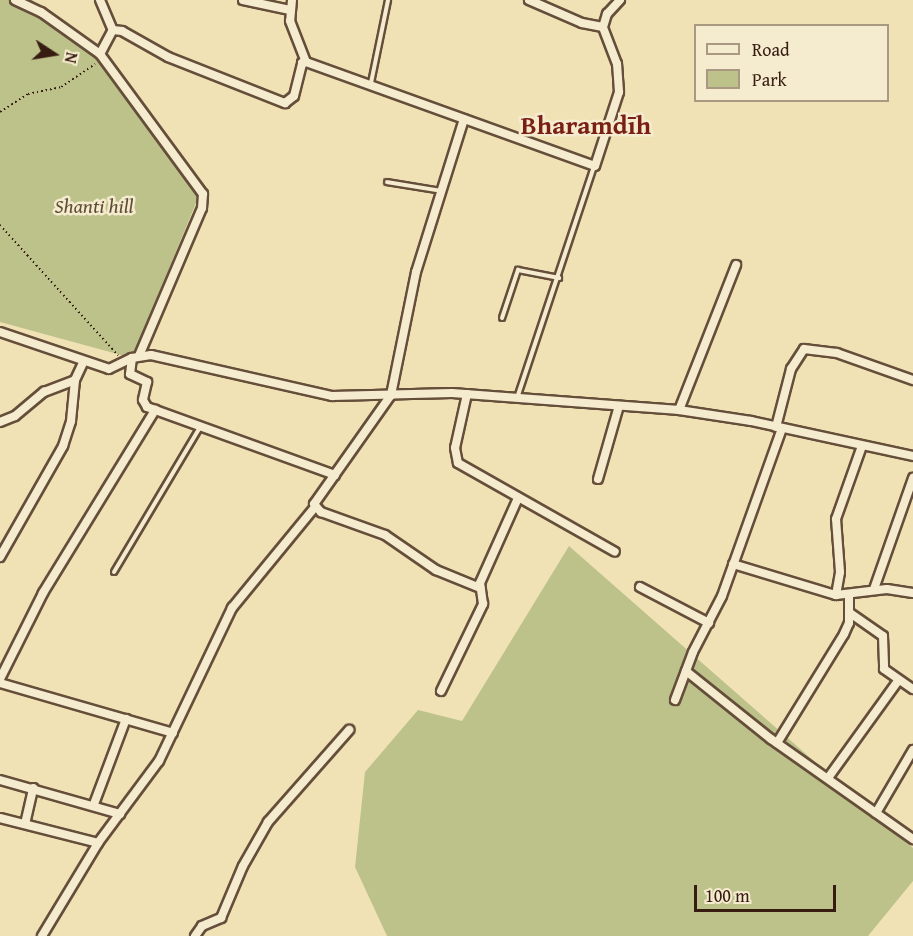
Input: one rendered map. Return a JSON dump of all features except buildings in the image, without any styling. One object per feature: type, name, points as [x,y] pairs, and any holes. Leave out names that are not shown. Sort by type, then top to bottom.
[{"type":"street","points":[[15,0],[41,12],[101,56],[203,198],[130,374],[147,382],[144,405],[335,475]]},
{"type":"street","points":[[100,0],[113,30],[101,56]]},
{"type":"street","points":[[243,0],[290,10]]},
{"type":"street","points":[[292,0],[290,10],[292,27],[306,62]]},
{"type":"street","points":[[529,0],[582,23],[603,27]]},
{"type":"street","points":[[306,62],[371,83],[595,166],[603,148],[620,83],[617,64],[603,27],[607,14],[620,0]]},
{"type":"street","points":[[113,30],[122,31],[155,51],[230,83],[285,103],[294,96],[302,63],[306,62]]},
{"type":"street","points":[[42,936],[98,843],[154,769],[232,608],[315,507],[391,395],[416,272],[464,119]]},
{"type":"street","points":[[680,410],[736,265]]},
{"type":"street","points":[[0,332],[83,363],[109,369],[136,357],[193,362],[332,396],[467,394],[680,410],[913,456]]},
{"type":"street","points":[[675,700],[733,564],[779,428],[791,369],[804,349],[837,353],[913,380]]},
{"type":"street","points":[[0,557],[63,446],[71,421],[75,380],[83,363]]},
{"type":"street","points":[[0,422],[15,416],[44,392],[75,380]]},
{"type":"street","points":[[467,394],[455,459],[518,498],[615,552]]},
{"type":"street","points":[[598,479],[619,406]]},
{"type":"street","points":[[155,410],[43,593],[0,681],[173,733]]},
{"type":"street","points":[[836,595],[840,572],[836,519],[862,446]]},
{"type":"street","points":[[874,589],[913,478]]},
{"type":"street","points":[[441,691],[483,604],[480,588],[518,498]]},
{"type":"street","points":[[315,507],[386,535],[436,570],[480,588]]},
{"type":"street","points":[[733,564],[836,595],[874,589],[913,594]]},
{"type":"street","points":[[640,587],[709,623]]},
{"type":"street","points":[[777,743],[844,634],[849,613],[849,594]]},
{"type":"street","points":[[849,613],[883,636],[881,661],[898,681],[913,689]]},
{"type":"street","points":[[686,671],[777,743],[913,839]]},
{"type":"street","points":[[828,778],[898,681]]},
{"type":"street","points":[[94,804],[126,719]]},
{"type":"street","points":[[195,936],[202,926],[221,918],[243,866],[268,822],[349,730]]},
{"type":"street","points":[[876,813],[913,750]]},
{"type":"street","points":[[0,780],[120,813]]},
{"type":"street","points":[[25,824],[33,788]]},
{"type":"street","points":[[0,818],[98,843]]},
{"type":"lane","points":[[371,83],[388,0]]},
{"type":"lane","points":[[517,398],[595,166]]},
{"type":"lane","points":[[387,182],[442,191]]},
{"type":"lane","points":[[502,318],[518,270],[559,278]]},
{"type":"lane","points":[[114,572],[200,426]]},
{"type":"path","points":[[0,112],[28,94],[61,87],[101,56]]},
{"type":"path","points":[[0,225],[124,363]]},
{"type":"green space","name":"Shanti hill","points":[[0,0],[32,0],[103,59],[201,191],[132,358],[0,322]]},
{"type":"green space","points":[[569,546],[913,848],[913,881],[868,936],[387,936],[355,867],[365,772],[418,710],[462,721]]},
{"type":"district","name":"Bharamdīh","points":[[586,125]]}]
